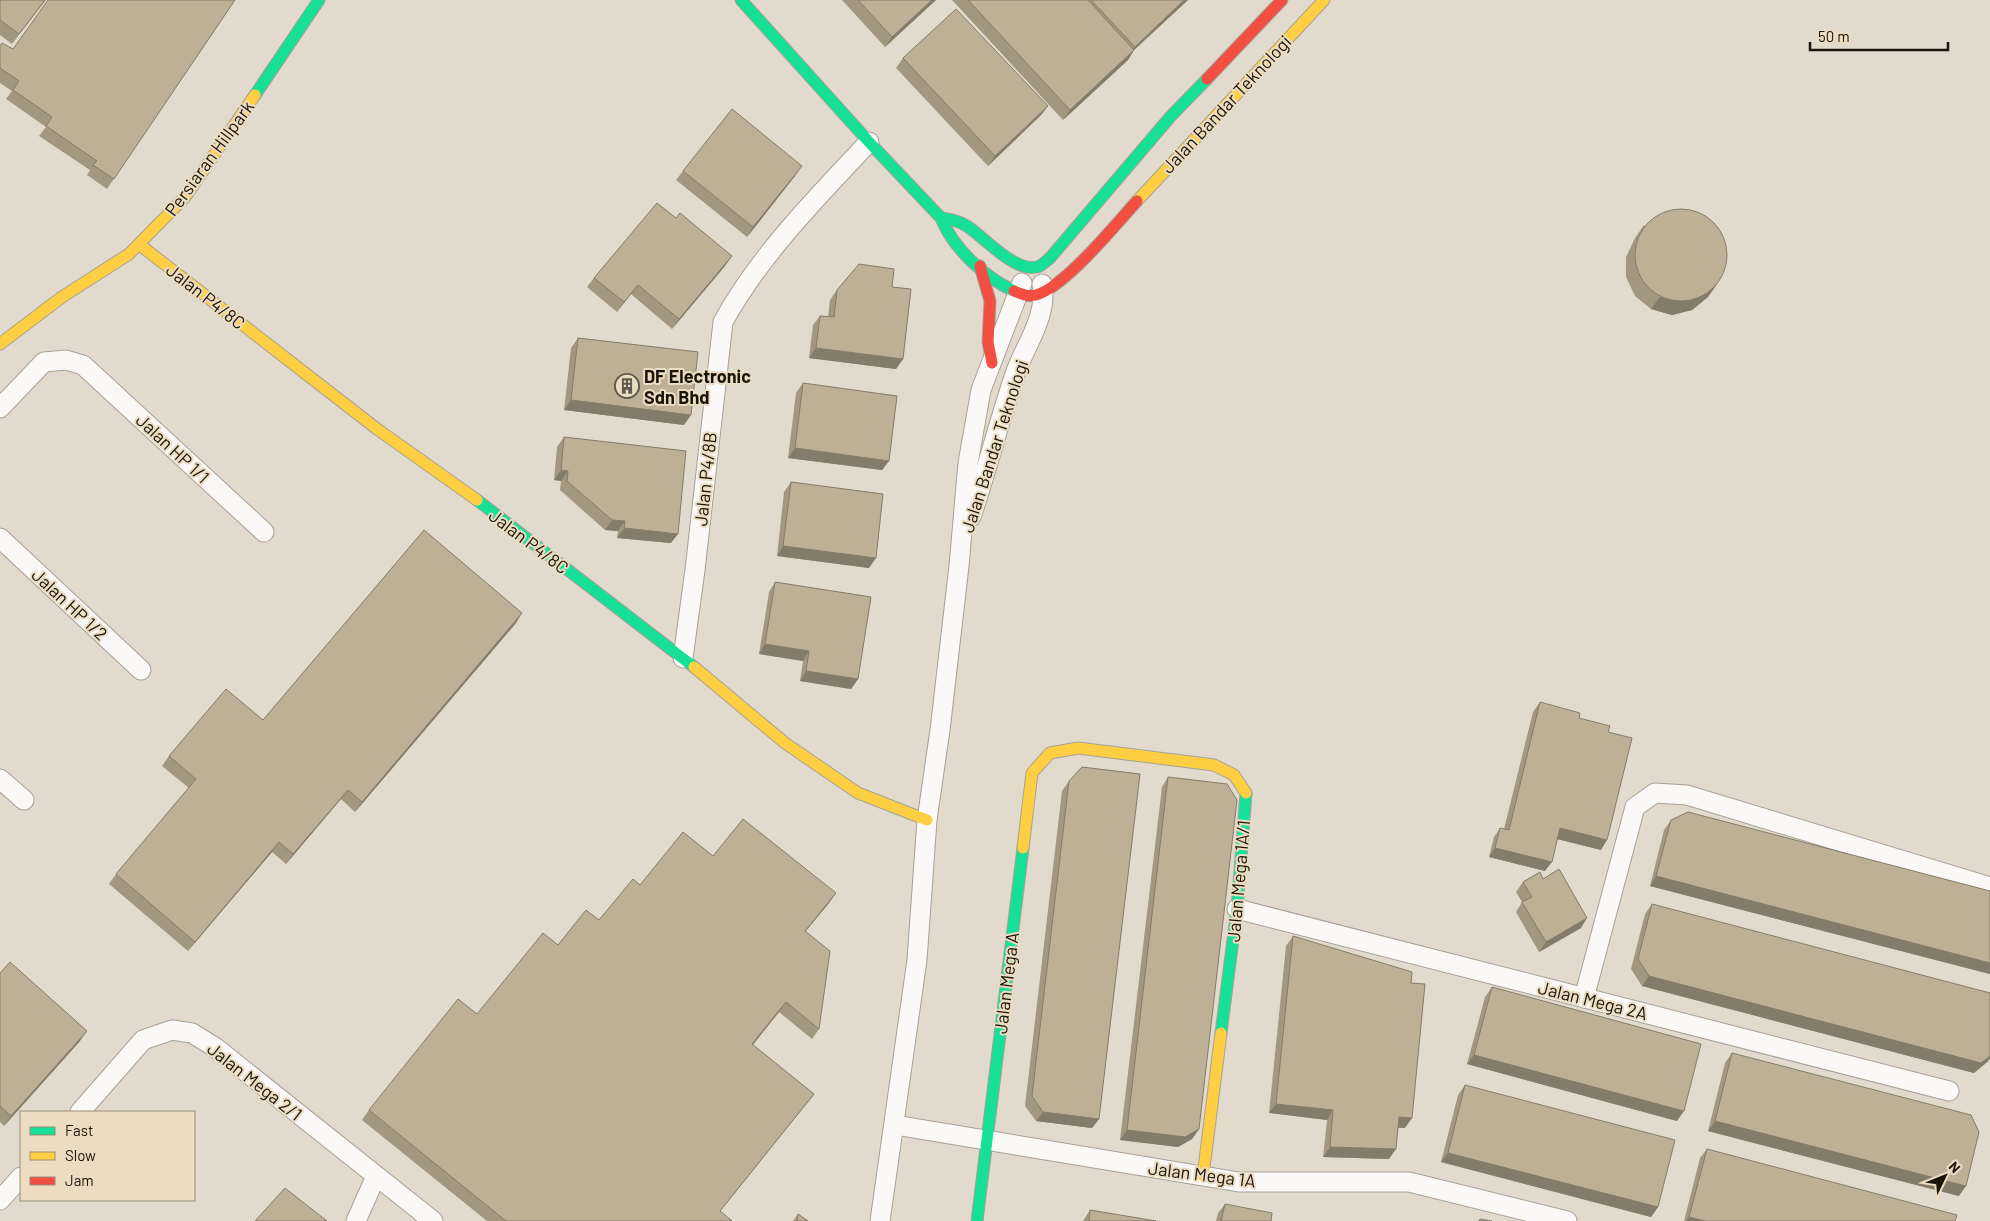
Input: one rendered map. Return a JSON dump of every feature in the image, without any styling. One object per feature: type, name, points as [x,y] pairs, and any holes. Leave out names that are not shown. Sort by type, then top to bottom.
[{"type":"street","name":"Persiaran Hillpark","points":[[0,344],[62,297],[130,254],[140,245],[184,197],[319,0]]},
{"type":"street","points":[[741,0],[869,142],[941,218],[946,230],[959,246],[1001,284],[1019,294],[1031,296],[1044,292]]},
{"type":"street","name":"Jalan Bandar Teknologi","points":[[960,549],[968,463],[981,390],[1019,294],[1033,267],[1050,258],[1171,116],[1282,0]]},
{"type":"street","name":"Jalan Bandar Teknologi","points":[[1044,292],[1070,273],[1324,0]]},
{"type":"street","name":"Jalan P4/8B","points":[[683,658],[696,570],[723,322],[737,297],[765,260],[828,186],[869,142]]},
{"type":"street","points":[[941,218],[956,221],[967,226],[1013,260],[1033,267]]},
{"type":"street","name":"Jalan P4/8C","points":[[140,245],[377,429],[460,488],[683,658],[785,743],[858,793],[927,820]]},
{"type":"street","points":[[980,266],[990,300],[988,342],[992,363]]},
{"type":"street","name":"Jalan Bandar Teknologi","points":[[960,549],[1015,372],[1040,318],[1044,292],[1033,267]]},
{"type":"street","name":"Jalan HP 1/1","points":[[0,408],[44,362],[66,360],[82,365],[264,532]]},
{"type":"street","name":"Jalan HP 1/2","points":[[0,538],[141,670]]},
{"type":"street","points":[[880,1221],[917,960],[927,820],[940,730],[960,549]]},
{"type":"street","name":"Jalan Mega 1A/1","points":[[1050,753],[1078,748],[1214,765],[1234,775],[1246,791],[1237,909],[1203,1176]]},
{"type":"street","name":"Jalan Mega A","points":[[977,1221],[1032,772],[1050,753]]},
{"type":"street","points":[[0,779],[24,800]]},
{"type":"street","points":[[1584,998],[1635,807],[1655,793],[1687,795],[1990,887]]},
{"type":"street","name":"Jalan Mega 2A","points":[[1237,909],[1950,1091]]},
{"type":"street","name":"Jalan Mega 2/1","points":[[81,1111],[143,1040],[172,1030],[192,1033],[216,1048],[433,1221]]},
{"type":"street","name":"Jalan Mega 1A","points":[[895,1125],[987,1142],[1239,1182],[1409,1182],[1568,1221]]},
{"type":"street","points":[[356,1221],[376,1176]]},
{"type":"street","points":[[0,1200],[20,1178]]},
{"type":"building","points":[[0,0],[45,0],[19,34],[0,20]]},
{"type":"building","points":[[48,0],[235,0],[114,179],[93,165],[97,161],[46,126],[52,117],[13,90],[19,81],[0,68],[0,46],[2,43],[13,49]]},
{"type":"building","points":[[858,0],[932,0],[892,37]]},
{"type":"building","points":[[968,0],[1088,0],[1134,50],[1070,110]]},
{"type":"building","points":[[1091,0],[1184,0],[1135,47]]},
{"type":"building","points":[[956,9],[1048,106],[995,156],[903,58]]},
{"type":"building","points":[[732,109],[802,166],[753,227],[683,171]]},
{"type":"building","points":[[657,203],[676,218],[680,213],[732,256],[679,319],[638,285],[624,302],[594,278]]},
{"type":"building","points":[[1681,209],[1699,212],[1714,222],[1724,237],[1727,255],[1724,273],[1714,288],[1699,298],[1681,301],[1663,298],[1648,288],[1638,273],[1635,255],[1638,237],[1648,222],[1663,212]]},
{"type":"building","points":[[859,264],[894,269],[892,287],[911,289],[903,359],[816,348],[820,316],[834,317],[837,290]]},
{"type":"building","name":"DF Electronic Sdn Bhd","points":[[578,338],[698,352],[691,415],[571,400]]},
{"type":"building","points":[[803,383],[897,396],[889,461],[795,448]]},
{"type":"building","points":[[564,437],[686,451],[678,534],[624,528],[625,521],[612,520],[567,481],[568,471],[561,470]]},
{"type":"building","points":[[791,482],[883,494],[876,558],[783,546]]},
{"type":"building","points":[[424,530],[522,613],[362,802],[348,790],[293,854],[279,842],[195,942],[116,874],[196,779],[169,756],[226,689],[263,720]]},
{"type":"building","points":[[775,582],[871,597],[858,679],[806,671],[809,651],[765,644]]},
{"type":"building","points":[[1540,702],[1580,713],[1579,718],[1610,726],[1608,732],[1632,738],[1607,840],[1560,828],[1552,862],[1495,848],[1500,828],[1509,830]]},
{"type":"building","points":[[1082,767],[1140,774],[1099,1119],[1043,1112],[1032,1096],[1069,781]]},
{"type":"building","points":[[1168,777],[1227,784],[1237,800],[1199,1129],[1185,1137],[1127,1130]]},
{"type":"building","points":[[1688,812],[1990,891],[1990,963],[1656,876],[1671,820]]},
{"type":"building","points":[[743,819],[836,893],[805,931],[830,951],[819,1029],[786,1002],[752,1044],[814,1094],[720,1211],[732,1221],[506,1221],[369,1110],[458,999],[477,1014],[543,933],[558,945],[586,910],[599,920],[633,879],[640,885],[683,832],[713,856]]},
{"type":"building","points":[[1559,869],[1587,918],[1546,942],[1522,902],[1532,897],[1523,882],[1540,872],[1543,879]]},
{"type":"building","points":[[1652,904],[1990,993],[1990,1056],[1981,1063],[1649,976],[1638,959]]},
{"type":"building","points":[[1293,936],[1412,972],[1411,983],[1425,984],[1412,1118],[1399,1117],[1396,1149],[1330,1147],[1333,1110],[1276,1104]]},
{"type":"building","points":[[10,962],[87,1031],[11,1116],[0,1106],[0,973]]},
{"type":"building","points":[[1492,987],[1701,1044],[1684,1111],[1474,1055]]},
{"type":"building","points":[[1732,1053],[1971,1115],[1979,1132],[1966,1186],[1715,1121]]},
{"type":"building","points":[[1465,1085],[1675,1140],[1658,1207],[1448,1153]]},
{"type":"building","points":[[1707,1149],[1957,1215],[1955,1221],[1705,1221],[1689,1217]]},
{"type":"building","points":[[285,1188],[327,1221],[255,1221]]},
{"type":"building","points":[[1225,1204],[1272,1213],[1271,1221],[1221,1221]]},
{"type":"building","points":[[1090,1210],[1156,1221],[1089,1221]]},
{"type":"building","points":[[798,1214],[808,1221],[797,1221]]},
{"type":"traffic: fast","points":[[255,95],[319,0]]},
{"type":"traffic: fast","points":[[741,0],[869,142],[941,218],[961,251],[981,270],[1014,291]]},
{"type":"traffic: fast","points":[[941,218],[954,220],[967,226],[1000,253],[1019,264],[1028,267],[1041,266],[1050,258],[1171,116],[1207,79]]},
{"type":"traffic: fast","points":[[477,500],[694,667]]},
{"type":"traffic: fast","points":[[1221,1033],[1237,909],[1246,793]]},
{"type":"traffic: fast","points":[[977,1221],[1023,848]]},
{"type":"traffic: slow","points":[[1137,201],[1324,0]]},
{"type":"traffic: slow","points":[[0,344],[62,297],[129,254],[185,197],[255,95]]},
{"type":"traffic: slow","points":[[140,245],[377,429],[477,500]]},
{"type":"traffic: slow","points":[[694,667],[785,743],[858,793],[927,820]]},
{"type":"traffic: slow","points":[[1023,848],[1032,773],[1050,753],[1078,748],[1214,765],[1234,775],[1246,793]]},
{"type":"traffic: slow","points":[[1203,1176],[1221,1033]]},
{"type":"traffic: jam","points":[[1207,79],[1282,0]]},
{"type":"traffic: jam","points":[[1014,291],[1033,296],[1048,290],[1075,268],[1137,201]]},
{"type":"traffic: jam","points":[[980,266],[990,301],[988,342],[992,363]]},
{"type":"place","name":"DF Electronic Sdn Bhd","points":[[627,386]]}]
